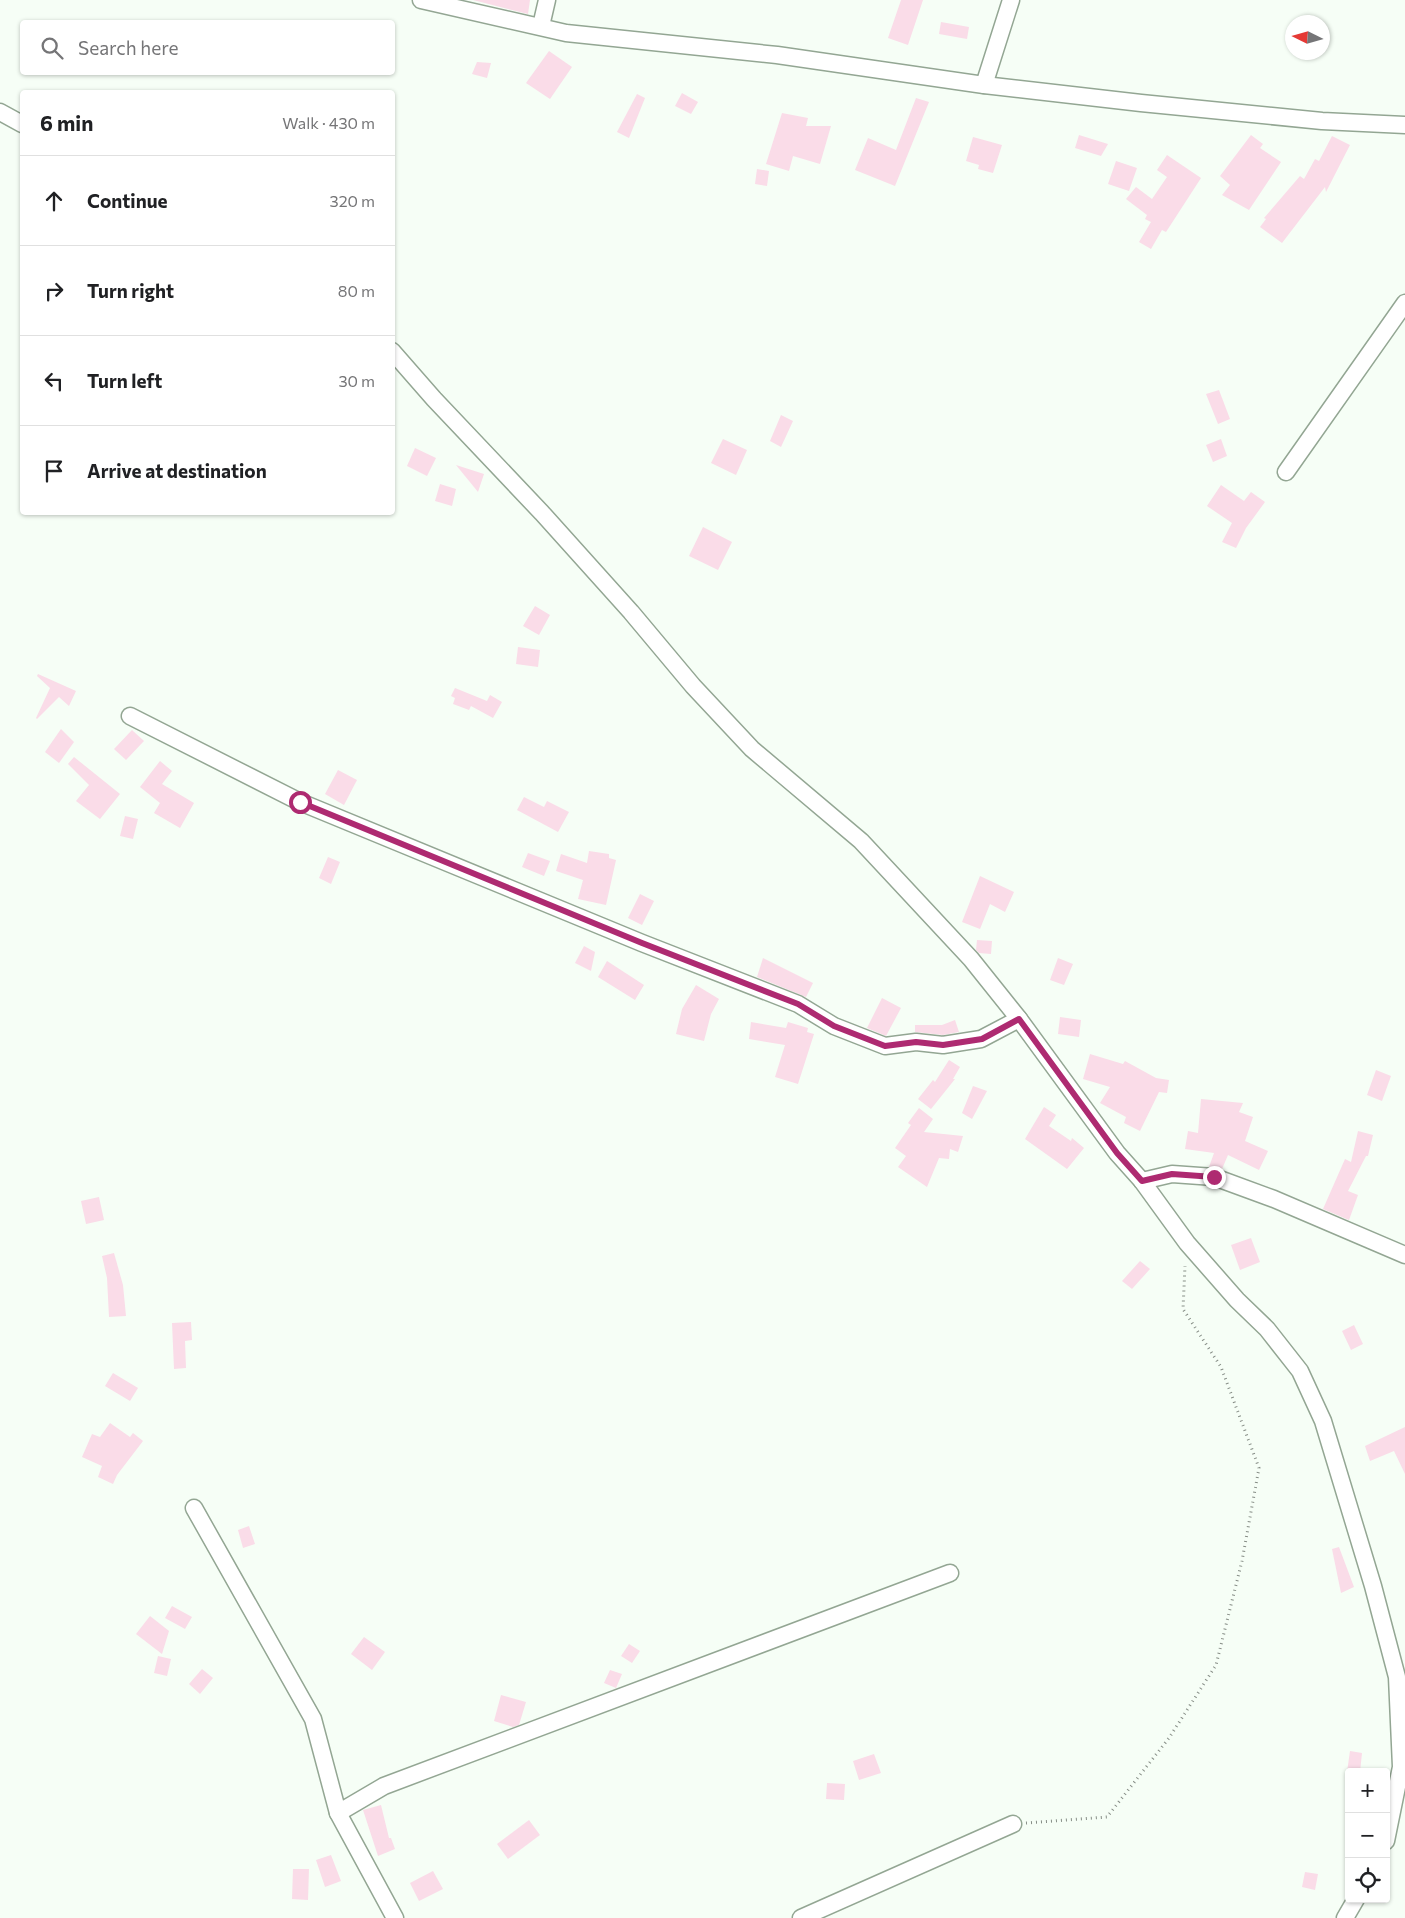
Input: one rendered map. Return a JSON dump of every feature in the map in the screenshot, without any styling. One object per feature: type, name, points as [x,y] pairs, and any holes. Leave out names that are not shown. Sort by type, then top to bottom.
[{"type":"street","points":[[421,0],[566,33],[777,55],[984,85],[1312,120],[1405,125]]},
{"type":"street","points":[[541,26],[547,0]]},
{"type":"street","points":[[984,85],[1011,0]]},
{"type":"street","points":[[0,112],[20,123]]},
{"type":"street","points":[[1286,472],[1405,303]]},
{"type":"street","points":[[395,354],[612,591],[693,686],[752,749],[861,841],[971,959],[1019,1019],[1117,1153],[1142,1181],[1187,1242],[1237,1300],[1267,1330],[1300,1371],[1323,1421],[1373,1586],[1397,1677],[1401,1767],[1390,1822]]},
{"type":"street","points":[[130,716],[300,802],[642,943],[798,1004],[834,1026],[885,1046],[916,1042],[943,1045],[982,1039],[1019,1019]]},
{"type":"street","points":[[1142,1181],[1172,1174],[1214,1177],[1274,1199],[1405,1255]]},
{"type":"street","points":[[194,1508],[313,1719],[338,1813],[396,1918]]},
{"type":"street","points":[[338,1813],[384,1786],[950,1573]]},
{"type":"street","points":[[802,1918],[1013,1824]]},
{"type":"street","points":[[1345,1918],[1354,1903]]},
{"type":"path","points":[[1013,1824],[1107,1817],[1168,1738],[1216,1665],[1242,1561],[1260,1468],[1221,1367],[1183,1309],[1187,1242]]},
{"type":"building","points":[[473,0],[530,0],[528,14]]},
{"type":"building","points":[[901,0],[923,0],[908,45],[888,38]]},
{"type":"building","points":[[941,22],[969,27],[967,39],[939,34]]},
{"type":"building","points":[[549,51],[572,67],[550,99],[526,83]]},
{"type":"building","points":[[477,62],[491,63],[487,78],[472,74]]},
{"type":"building","points":[[682,93],[698,102],[691,114],[675,106]]},
{"type":"building","points":[[637,94],[645,98],[629,138],[617,132]]},
{"type":"building","points":[[916,98],[929,102],[895,186],[855,170],[868,138],[896,150]]},
{"type":"building","points":[[782,113],[808,118],[806,126],[831,126],[820,164],[793,156],[789,171],[766,164]]},
{"type":"building","points":[[1079,135],[1108,144],[1101,156],[1075,148]]},
{"type":"building","points":[[1251,135],[1263,144],[1260,148],[1281,162],[1249,210],[1222,195],[1230,185],[1220,176]]},
{"type":"building","points":[[1332,136],[1350,145],[1326,192],[1325,187],[1282,243],[1260,227],[1266,219],[1264,218],[1300,176],[1304,179],[1315,159],[1319,161]]},
{"type":"building","points":[[973,137],[1002,145],[993,173],[978,169],[979,165],[966,161]]},
{"type":"building","points":[[1167,155],[1201,178],[1166,232],[1162,230],[1151,249],[1139,242],[1151,222],[1145,219],[1147,215],[1126,199],[1136,187],[1152,199],[1167,177],[1157,170]]},
{"type":"building","points":[[1116,161],[1137,168],[1129,191],[1108,184]]},
{"type":"building","points":[[757,169],[769,171],[767,186],[755,184]]},
{"type":"building","points":[[1219,390],[1230,419],[1218,424],[1206,394]]},
{"type":"building","points":[[781,415],[793,421],[781,447],[770,441]]},
{"type":"building","points":[[723,439],[747,450],[736,475],[711,463]]},
{"type":"building","points":[[1221,439],[1227,456],[1213,462],[1206,445]]},
{"type":"building","points":[[415,448],[436,458],[427,476],[407,466]]},
{"type":"building","points":[[456,465],[484,474],[478,492]]},
{"type":"building","points":[[440,484],[456,489],[452,506],[435,501]]},
{"type":"building","points":[[1221,485],[1244,501],[1251,492],[1265,502],[1246,528],[1236,548],[1222,542],[1232,523],[1207,506]]},
{"type":"building","points":[[703,527],[732,542],[718,570],[689,556]]},
{"type":"building","points":[[535,606],[550,615],[539,635],[523,626]]},
{"type":"building","points":[[518,647],[540,650],[538,667],[516,664]]},
{"type":"building","points":[[38,674],[76,691],[69,706],[59,697],[37,719],[50,688],[37,676]]},
{"type":"building","points":[[455,688],[487,701],[490,695],[502,702],[493,718],[471,706],[469,710],[453,704],[455,698],[451,696]]},
{"type":"building","points":[[61,729],[74,742],[59,763],[45,752]]},
{"type":"building","points":[[132,730],[144,741],[126,760],[114,749]]},
{"type":"building","points":[[74,757],[120,794],[100,819],[76,801],[89,785],[68,764]]},
{"type":"building","points":[[160,761],[172,771],[162,784],[194,803],[180,828],[154,813],[160,803],[140,787]]},
{"type":"building","points":[[338,770],[357,780],[344,805],[325,794]]},
{"type":"building","points":[[524,797],[544,807],[547,801],[569,812],[558,832],[517,810]]},
{"type":"building","points":[[125,816],[138,819],[133,839],[120,836]]},
{"type":"building","points":[[589,851],[609,854],[609,858],[616,860],[606,905],[578,899],[583,880],[556,871],[561,854],[587,863]]},
{"type":"building","points":[[528,853],[550,861],[544,876],[522,867]]},
{"type":"building","points":[[328,857],[340,862],[331,884],[319,878]]},
{"type":"building","points":[[980,876],[1014,892],[1005,912],[990,904],[980,929],[962,922]]},
{"type":"building","points":[[640,894],[654,901],[642,925],[628,918]]},
{"type":"building","points":[[977,940],[992,941],[991,954],[979,953],[976,950]]},
{"type":"building","points":[[584,946],[595,952],[591,971],[575,963]]},
{"type":"building","points":[[763,958],[813,983],[806,997],[757,977]]},
{"type":"building","points":[[1058,958],[1073,964],[1064,985],[1050,980]]},
{"type":"building","points":[[607,961],[644,985],[635,1000],[598,977]]},
{"type":"building","points":[[696,985],[719,999],[711,1014],[704,1041],[676,1034],[682,1009]]},
{"type":"building","points":[[882,998],[901,1008],[886,1036],[867,1028]]},
{"type":"building","points":[[1060,1017],[1081,1020],[1079,1037],[1058,1034]]},
{"type":"building","points":[[955,1020],[959,1032],[943,1035],[915,1032],[915,1025],[942,1025]]},
{"type":"building","points":[[751,1022],[786,1028],[788,1022],[808,1028],[807,1032],[814,1034],[798,1084],[775,1077],[785,1045],[749,1039]]},
{"type":"building","points":[[1090,1054],[1123,1064],[1125,1061],[1156,1078],[1169,1080],[1167,1093],[1159,1092],[1140,1131],[1124,1123],[1126,1117],[1100,1103],[1110,1087],[1083,1079]]},
{"type":"building","points":[[949,1060],[960,1067],[953,1079],[955,1079],[931,1109],[918,1099],[933,1080],[935,1082]]},
{"type":"building","points":[[1376,1070],[1391,1076],[1382,1101],[1367,1095]]},
{"type":"building","points":[[973,1086],[987,1091],[972,1119],[962,1113]]},
{"type":"building","points":[[1201,1099],[1243,1103],[1239,1112],[1253,1117],[1245,1141],[1268,1151],[1259,1170],[1228,1155],[1222,1169],[1209,1167],[1214,1153],[1185,1149],[1188,1131],[1198,1133]]},
{"type":"building","points":[[1044,1107],[1056,1115],[1049,1126],[1071,1141],[1072,1138],[1084,1148],[1067,1169],[1025,1139]]},
{"type":"building","points":[[919,1108],[933,1119],[924,1132],[963,1136],[958,1152],[950,1149],[949,1159],[939,1158],[927,1187],[898,1167],[906,1156],[895,1148],[911,1125],[908,1123]]},
{"type":"building","points":[[1358,1131],[1373,1135],[1368,1156],[1366,1156],[1348,1191],[1358,1195],[1349,1220],[1323,1209],[1345,1159],[1351,1162]]},
{"type":"building","points":[[99,1197],[104,1220],[86,1224],[81,1201]]},
{"type":"building","points":[[1251,1238],[1260,1262],[1240,1270],[1231,1245]]},
{"type":"building","points":[[114,1253],[123,1285],[126,1316],[109,1317],[107,1278],[102,1256]]},
{"type":"building","points":[[1140,1261],[1150,1269],[1132,1289],[1122,1281]]},
{"type":"building","points":[[191,1322],[192,1340],[185,1341],[186,1368],[174,1369],[172,1323]]},
{"type":"building","points":[[1354,1325],[1363,1344],[1351,1350],[1342,1331]]},
{"type":"building","points":[[113,1373],[138,1388],[130,1401],[105,1386]]},
{"type":"building","points":[[110,1423],[130,1437],[133,1433],[143,1441],[117,1475],[113,1484],[98,1477],[102,1466],[82,1457],[92,1434],[100,1437]]},
{"type":"building","points":[[1405,1427],[1405,1474],[1394,1451],[1370,1461],[1365,1446]]},
{"type":"building","points":[[249,1526],[255,1544],[243,1548],[238,1530]]},
{"type":"building","points":[[1339,1547],[1354,1587],[1341,1593],[1332,1549]]},
{"type":"building","points":[[172,1606],[192,1617],[185,1629],[165,1618]]},
{"type":"building","points":[[150,1616],[169,1631],[162,1654],[136,1634]]},
{"type":"building","points":[[364,1637],[385,1652],[372,1670],[351,1654]]},
{"type":"building","points":[[629,1644],[640,1651],[632,1663],[621,1656]]},
{"type":"building","points":[[158,1656],[171,1659],[167,1676],[154,1673]]},
{"type":"building","points":[[202,1669],[213,1678],[200,1694],[189,1684]]},
{"type":"building","points":[[610,1670],[622,1674],[616,1688],[604,1683]]},
{"type":"building","points":[[501,1695],[526,1702],[519,1725],[513,1727],[494,1721]]},
{"type":"building","points":[[1350,1751],[1362,1753],[1360,1768],[1348,1768]]},
{"type":"building","points":[[874,1754],[881,1773],[859,1780],[853,1761]]},
{"type":"building","points":[[827,1783],[845,1784],[844,1800],[826,1799]]},
{"type":"building","points":[[381,1805],[389,1838],[391,1838],[395,1849],[378,1856],[363,1810]]},
{"type":"building","points":[[529,1820],[540,1835],[508,1859],[497,1844]]},
{"type":"building","points":[[331,1855],[341,1881],[325,1887],[316,1860]]},
{"type":"building","points":[[293,1869],[309,1869],[308,1900],[292,1899]]},
{"type":"building","points":[[433,1871],[443,1889],[419,1901],[410,1883]]},
{"type":"building","points":[[1305,1872],[1318,1874],[1315,1890],[1302,1887]]},
{"type":"route","points":[[300,802],[642,943],[798,1004],[834,1026],[885,1046],[916,1042],[943,1045],[982,1039],[1019,1019],[1117,1153],[1142,1181],[1172,1174],[1214,1177]]}]
